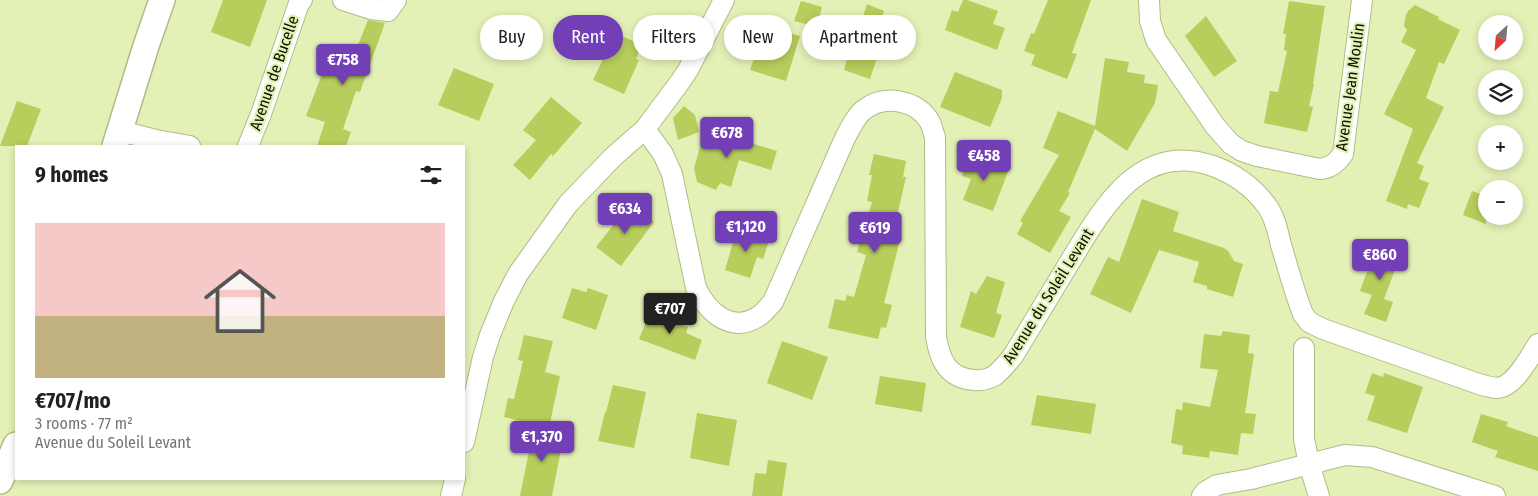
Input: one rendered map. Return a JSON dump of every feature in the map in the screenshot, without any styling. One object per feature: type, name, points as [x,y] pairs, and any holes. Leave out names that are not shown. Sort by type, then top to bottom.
[{"type":"street","points":[[162,0],[117,138],[156,140],[184,145]]},
{"type":"street","name":"Avenue de Bucelle","points":[[248,145],[261,114],[298,4],[302,0]]},
{"type":"street","points":[[343,0],[371,10],[388,11],[396,0]]},
{"type":"street","points":[[465,438],[483,357],[490,335],[518,274],[568,204],[613,157],[645,129],[688,70],[724,0]]},
{"type":"street","name":"Avenue Jean Moulin","points":[[1149,0],[1150,21],[1156,40],[1215,126],[1231,144],[1242,151],[1257,156],[1320,169],[1329,168],[1343,154],[1362,0]]},
{"type":"street","name":"Avenue du Soleil Levant","points":[[645,129],[663,154],[672,174],[696,288],[700,297],[718,317],[734,323],[746,322],[760,316],[773,302],[846,138],[853,123],[863,109],[878,102],[890,100],[908,104],[918,110],[930,122],[935,137],[936,337],[938,351],[952,373],[966,379],[980,380],[993,377],[1013,356],[1097,218],[1123,185],[1138,174],[1156,165],[1175,160],[1198,162],[1228,172],[1250,187],[1268,207],[1275,222],[1302,314],[1309,322],[1323,329],[1476,383],[1496,388],[1506,386],[1517,376],[1538,344]]},
{"type":"street","points":[[1304,348],[1304,439],[1309,464],[1320,496]]},
{"type":"street","points":[[1202,496],[1217,485],[1251,479],[1344,455],[1372,457],[1444,488],[1495,496]]},
{"type":"street","points":[[451,496],[455,480]]},
{"type":"building","points":[[223,0],[267,0],[250,47],[211,32]]},
{"type":"building","points":[[963,0],[998,11],[993,24],[1005,28],[997,50],[945,30],[952,10],[958,12]]},
{"type":"building","points":[[1048,0],[1091,0],[1072,53],[1077,54],[1067,79],[1031,65],[1035,55],[1024,51],[1031,33],[1034,34]]},
{"type":"building","points":[[801,1],[822,7],[820,15],[802,15],[802,23],[794,21]]},
{"type":"building","points":[[1289,1],[1325,6],[1309,106],[1313,107],[1307,132],[1264,123],[1270,91],[1278,92],[1287,51],[1284,50],[1286,34],[1283,34]]},
{"type":"building","points":[[867,4],[884,11],[883,15],[863,15]]},
{"type":"building","points":[[1415,5],[1460,30],[1444,64],[1439,62],[1426,98],[1444,107],[1417,163],[1424,166],[1419,179],[1429,183],[1419,208],[1408,204],[1407,209],[1386,201],[1413,129],[1384,114],[1416,50],[1401,42],[1407,30],[1404,26],[1406,15]]},
{"type":"building","points":[[1206,16],[1237,61],[1214,77],[1185,36]]},
{"type":"building","points":[[368,20],[385,23],[360,92],[356,91],[343,129],[351,132],[346,145],[317,145],[325,122],[306,116],[332,48],[354,55]]},
{"type":"building","points":[[792,34],[800,36],[786,81],[750,70],[753,60],[792,60]]},
{"type":"building","points":[[623,36],[633,41],[633,60],[639,60],[624,94],[593,80],[603,60],[623,60]]},
{"type":"building","points":[[1105,58],[1129,62],[1127,72],[1145,75],[1144,83],[1158,85],[1155,103],[1127,151],[1095,129],[1068,192],[1070,193],[1059,211],[1071,217],[1050,253],[1017,234],[1023,223],[1020,221],[1059,155],[1043,148],[1058,111],[1095,126]]},
{"type":"building","points":[[847,60],[876,60],[870,79],[844,70]]},
{"type":"building","points":[[454,68],[494,84],[479,121],[438,105]]},
{"type":"building","points":[[955,72],[1002,90],[1002,98],[990,127],[940,107]]},
{"type":"building","points":[[551,97],[582,123],[553,156],[551,154],[530,180],[513,165],[536,140],[523,130]]},
{"type":"building","points":[[17,101],[41,109],[27,145],[0,146]]},
{"type":"building","points":[[684,106],[695,115],[699,132],[678,140],[673,118]]},
{"type":"building","points":[[705,129],[777,151],[771,170],[739,160],[731,187],[720,183],[716,190],[697,182],[694,168]]},
{"type":"building","points":[[874,154],[906,161],[903,177],[906,177],[892,238],[900,240],[884,303],[892,305],[886,328],[881,327],[878,339],[828,328],[835,299],[845,301],[847,295],[854,297],[866,255],[857,252],[872,202],[867,201],[872,175],[869,175]]},
{"type":"building","points":[[970,154],[1009,169],[993,211],[963,200],[971,179],[962,176]]},
{"type":"building","points":[[1472,191],[1478,193],[1478,221],[1463,215]]},
{"type":"building","points":[[1142,199],[1179,212],[1173,231],[1224,248],[1234,261],[1243,264],[1233,297],[1207,289],[1207,286],[1193,282],[1199,262],[1159,250],[1131,313],[1090,294],[1108,257],[1119,262]]},
{"type":"building","points":[[630,204],[654,222],[621,266],[596,247]]},
{"type":"building","points":[[737,229],[770,238],[763,259],[757,257],[750,278],[725,270]]},
{"type":"building","points":[[1378,242],[1402,251],[1384,299],[1393,302],[1386,322],[1364,314],[1372,295],[1360,291]]},
{"type":"building","points":[[987,276],[1005,282],[996,313],[1002,315],[994,338],[960,327],[971,291],[976,294]]},
{"type":"building","points":[[572,288],[586,292],[588,288],[608,295],[596,330],[562,318]]},
{"type":"building","points":[[651,309],[672,316],[670,321],[688,327],[686,333],[702,340],[695,360],[639,339]]},
{"type":"building","points":[[1223,331],[1250,335],[1248,353],[1254,354],[1245,413],[1256,414],[1253,434],[1241,433],[1238,455],[1210,451],[1209,458],[1182,454],[1183,446],[1171,443],[1176,409],[1182,410],[1183,402],[1210,407],[1218,370],[1200,368],[1204,334],[1221,336]]},
{"type":"building","points":[[524,335],[553,341],[545,372],[560,376],[549,428],[504,417],[508,398],[514,399],[523,361],[518,360]]},
{"type":"building","points":[[782,341],[828,357],[812,400],[767,383]]},
{"type":"building","points":[[1372,373],[1383,377],[1384,373],[1423,387],[1407,433],[1367,420],[1375,396],[1365,393]]},
{"type":"building","points":[[880,376],[926,383],[922,412],[875,404]]},
{"type":"building","points":[[613,385],[646,392],[634,448],[598,441]]},
{"type":"building","points":[[1037,395],[1096,404],[1091,434],[1031,425]]},
{"type":"building","points":[[697,413],[737,420],[729,466],[690,458]]},
{"type":"building","points":[[1481,414],[1508,422],[1506,426],[1538,437],[1538,471],[1495,457],[1498,451],[1472,442]]},
{"type":"building","points":[[534,426],[564,434],[552,496],[520,496]]},
{"type":"building","points":[[768,460],[787,463],[782,496],[752,496],[755,473],[766,474]]}]
